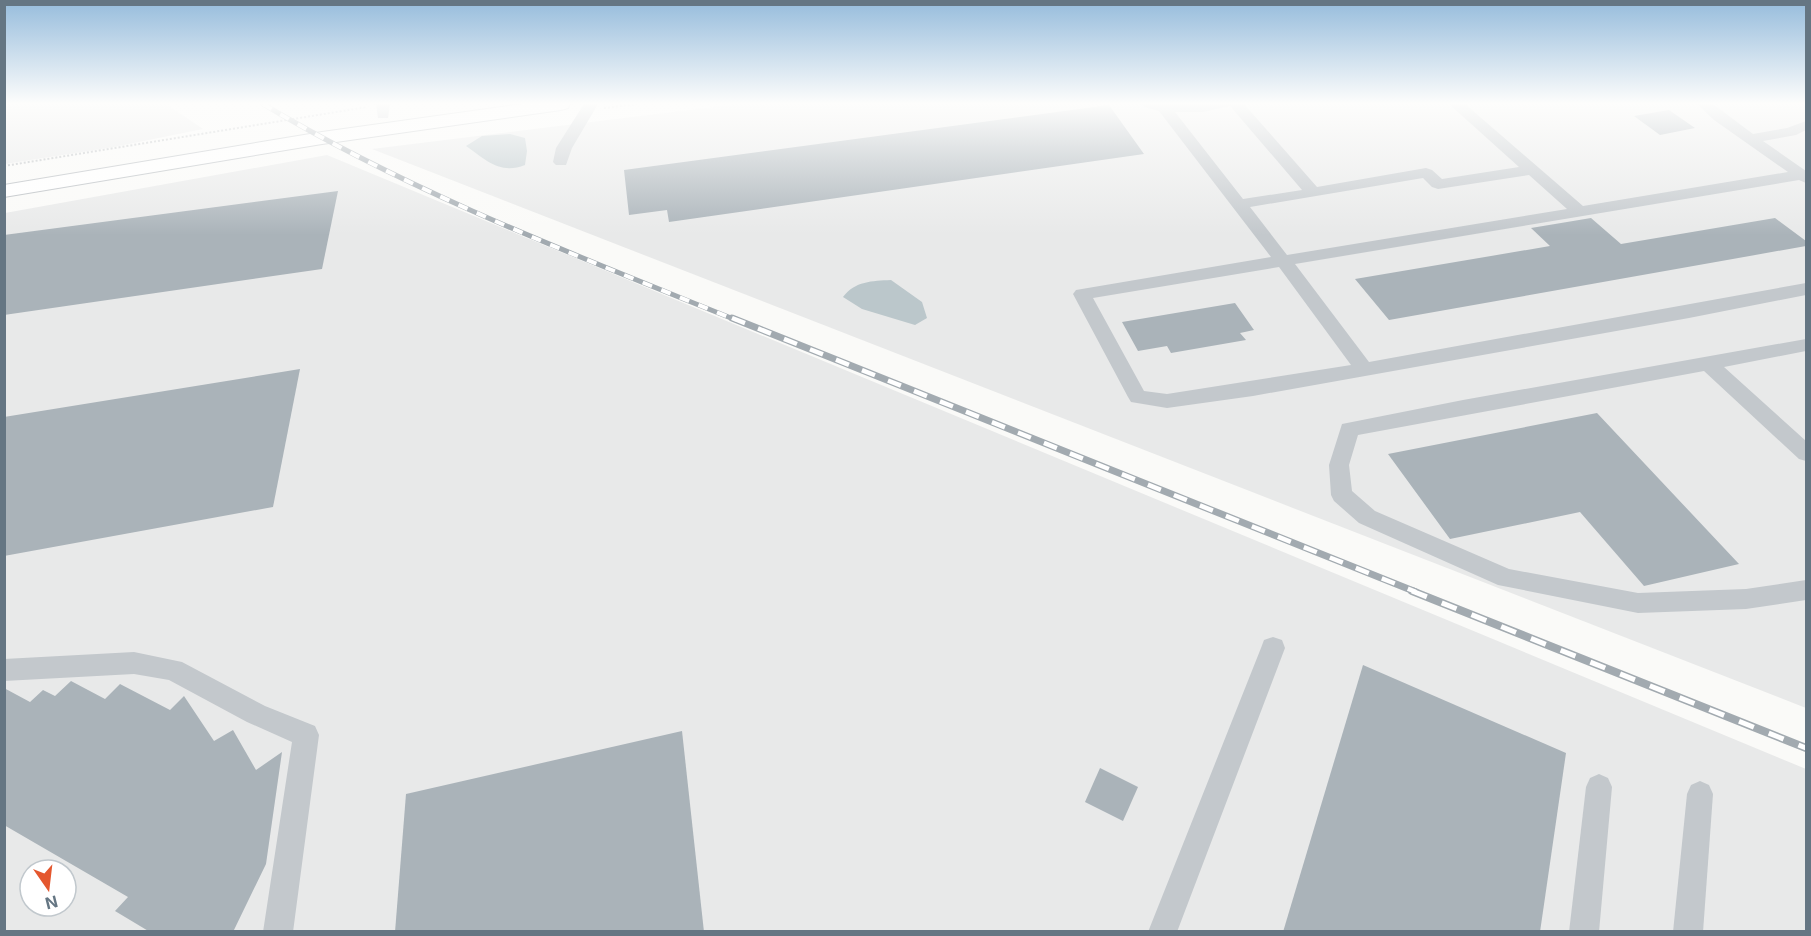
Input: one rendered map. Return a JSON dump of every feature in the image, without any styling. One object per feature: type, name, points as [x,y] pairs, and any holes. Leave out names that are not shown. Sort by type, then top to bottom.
[{"type":"main road","points":[[4,177],[165,148]]},
{"type":"main road","points":[[4,191],[264,148]]},
{"type":"street","points":[[561,162],[564,148]]},
{"type":"street","points":[[1191,148],[1239,204],[1365,370]]},
{"type":"street","points":[[1273,148],[1312,193]]},
{"type":"street","points":[[1506,148],[1578,210]]},
{"type":"street","points":[[1762,148],[1804,177]]},
{"type":"street","points":[[1239,204],[1426,173],[1438,184],[1532,170]]},
{"type":"street","points":[[1804,177],[1578,210],[1082,294],[1138,398],[1167,401],[1365,370],[1806,289]]},
{"type":"street","points":[[1806,345],[1709,365],[1446,409],[1349,429],[1339,465],[1342,495],[1366,517],[1506,578],[1638,603],[1746,599],[1806,590]]},
{"type":"street","points":[[1709,365],[1806,453]]},
{"type":"street","points":[[1162,932],[1273,648]]},
{"type":"street","points":[[4,670],[134,663],[173,670],[256,714],[306,735],[278,932]]},
{"type":"street","points":[[1584,932],[1599,787]]},
{"type":"street","points":[[1688,932],[1700,794]]},
{"type":"path","points":[[4,166],[124,148]]},
{"type":"shaded area","points":[[5,148],[110,148],[5,164]]},
{"type":"shaded area","points":[[468,148],[526,148],[525,165],[508,168],[487,161]]},
{"type":"shaded area","points":[[1806,148],[1806,708],[372,149]]},
{"type":"shaded area","points":[[327,155],[1806,769],[1806,931],[5,932],[5,213]]},
{"type":"shaded area","points":[[891,280],[922,302],[927,318],[915,325],[862,309],[843,297],[858,285]]},
{"type":"building","points":[[791,148],[1139,148],[1144,154],[669,222],[667,210],[629,215],[624,170]]},
{"type":"building","points":[[338,191],[322,269],[4,315],[4,235]]},
{"type":"building","points":[[1591,218],[1621,244],[1775,218],[1806,241],[1806,246],[1389,320],[1355,279],[1550,246],[1531,228]]},
{"type":"building","points":[[1235,303],[1254,330],[1240,333],[1246,340],[1171,353],[1167,346],[1138,351],[1122,322]]},
{"type":"building","points":[[300,369],[273,507],[4,556],[4,417]]},
{"type":"building","points":[[1597,413],[1739,564],[1644,586],[1580,512],[1450,539],[1388,454]]},
{"type":"building","points":[[1363,665],[1566,753],[1540,932],[1283,932]]},
{"type":"building","points":[[71,681],[105,699],[120,684],[170,710],[184,696],[214,741],[233,730],[256,770],[282,752],[266,864],[233,932],[150,932],[115,911],[128,897],[78,868],[78,858],[61,858],[4,825],[4,688],[30,702],[43,690],[55,696]]},
{"type":"building","points":[[682,731],[704,932],[395,932],[406,794]]},
{"type":"building","points":[[1100,768],[1138,787],[1123,821],[1085,802]]},
{"type":"railway","points":[[342,148],[495,221],[736,320]]},
{"type":"railway","points":[[732,318],[1416,592]]},
{"type":"railway","points":[[1412,591],[1806,748]]}]
